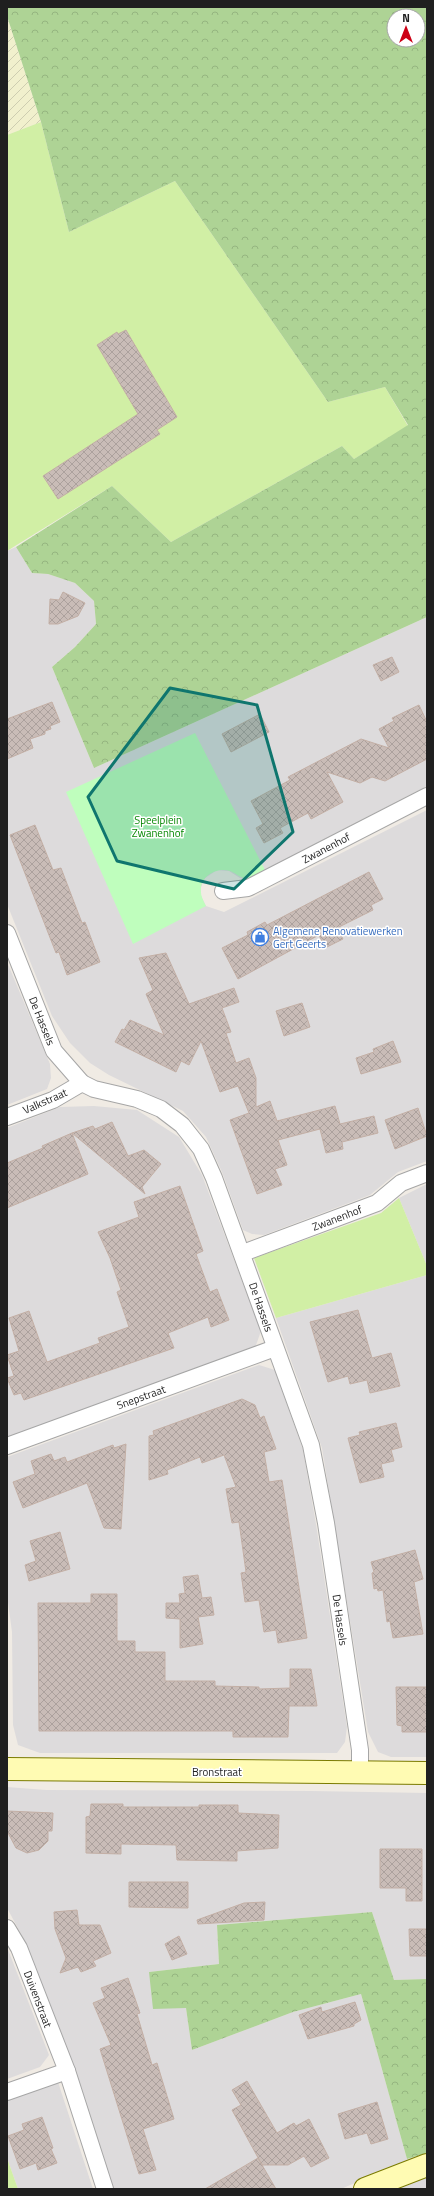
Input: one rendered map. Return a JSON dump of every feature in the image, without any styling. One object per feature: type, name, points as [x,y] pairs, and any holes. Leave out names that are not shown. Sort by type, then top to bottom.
[{"type":"street","name":"Zwanenhof","points":[[223,891],[248,888],[427,796]]},
{"type":"street","name":"De Hassels","points":[[7,934],[54,1051],[82,1083],[94,1088],[137,1099],[161,1109],[182,1125],[201,1149],[214,1178],[243,1254],[275,1348],[311,1445],[326,1523],[360,1750],[360,1772]]},
{"type":"street","name":"Valkstraat","points":[[7,1117],[53,1100],[82,1083]]},
{"type":"street","name":"Zwanenhof","points":[[243,1254],[377,1203],[402,1183],[427,1173]]},
{"type":"street","name":"Snepstraat","points":[[7,1446],[275,1348]]},
{"type":"street","name":"Bronstraat","points":[[7,1769],[427,1773]]},
{"type":"street","name":"Duivenstraat","points":[[7,1928],[18,1948],[67,2071],[104,2189]]},
{"type":"street","points":[[7,2092],[67,2071]]},
{"type":"street","points":[[365,2189],[427,2165]]},
{"type":"highlighted area","points":[[170,688],[257,705],[293,832],[234,889],[117,861],[88,797]]},
{"type":"shaded area","points":[[16,547],[32,573],[48,574],[75,583],[94,601],[96,624],[75,647],[52,667],[94,768],[427,617],[427,786],[247,879],[240,878],[229,871],[217,870],[205,878],[201,887],[201,896],[206,906],[224,912],[427,810],[427,1161],[398,1172],[370,1195],[264,1235],[252,1234],[243,1230],[222,1172],[206,1137],[183,1111],[109,1075],[90,1063],[70,1043],[52,1016],[7,904],[7,551]]},
{"type":"shaded area","points":[[7,962],[50,1064],[51,1078],[47,1089],[7,1105]]},
{"type":"shaded area","points":[[94,1106],[137,1110],[179,1137],[202,1175],[261,1331],[255,1348],[7,1437],[7,1128],[60,1107]]},
{"type":"shaded area","points":[[427,1184],[427,1266],[399,1198]]},
{"type":"shaded area","points":[[427,1275],[427,1757],[391,1757],[378,1752],[368,1732],[322,1448],[276,1318]]},
{"type":"shaded area","points":[[259,1365],[275,1370],[303,1450],[316,1524],[347,1727],[345,1742],[337,1753],[40,1753],[18,1745],[13,1725],[12,1632],[7,1595],[7,1457]]},
{"type":"shaded area","points":[[7,1787],[46,1790],[427,1793],[427,1979],[394,1980],[372,1912],[217,1925],[219,1964],[149,1972],[186,2008],[192,2050],[293,2012],[361,1994],[407,2159],[427,2153],[427,2156],[396,2165],[341,2189],[113,2189],[83,2093],[26,1943],[7,1908]]},
{"type":"shaded area","points":[[7,1947],[49,2055],[40,2067],[7,2079]]},
{"type":"shaded area","points":[[57,2079],[93,2189],[18,2189],[7,2158],[7,2099]]},
{"type":"shaded area","points":[[427,2176],[427,2189],[392,2189]]},
{"type":"green space","points":[[7,7],[427,7],[427,617],[94,768],[52,667],[75,647],[96,624],[94,601],[75,583],[48,574],[32,573],[16,547],[112,486],[171,542],[342,446],[354,459],[408,425],[385,387],[328,402],[175,181],[69,232],[41,122],[7,16]]},
{"type":"green space","points":[[7,16],[41,122],[7,135]]},
{"type":"green space","points":[[41,122],[69,232],[175,181],[328,402],[385,387],[408,426],[354,459],[342,446],[171,542],[112,486],[7,551],[7,135]]},
{"type":"green space","name":"Speelplein Zwanenhof","points":[[195,733],[265,870],[247,879],[225,870],[211,873],[204,879],[201,888],[201,895],[206,906],[133,944],[66,792]]},
{"type":"green space","points":[[399,1198],[427,1266],[427,1275],[276,1318],[254,1258],[381,1213]]},
{"type":"green space","points":[[372,1912],[394,1980],[427,1979],[427,2153],[407,2159],[361,1994],[293,2012],[192,2050],[186,2008],[153,2009],[149,1972],[219,1964],[217,1925]]},
{"type":"green space","points":[[7,2158],[18,2189],[7,2189]]},
{"type":"building","points":[[126,330],[177,417],[157,430],[160,434],[58,499],[43,476],[138,414],[97,345],[117,332],[118,334]]},
{"type":"building","points":[[63,592],[85,603],[78,616],[58,624],[49,624],[50,599],[59,600]]},
{"type":"building","points":[[392,657],[399,672],[381,681],[373,665]]},
{"type":"building","points":[[52,702],[60,722],[50,726],[51,729],[45,731],[45,734],[30,739],[33,748],[7,759],[7,719]]},
{"type":"building","points":[[419,705],[427,722],[427,759],[385,781],[372,777],[360,783],[327,772],[343,802],[311,819],[308,813],[280,828],[283,833],[264,843],[256,828],[263,824],[251,801],[290,780],[288,777],[361,739],[389,748],[379,729],[394,721],[392,718]]},
{"type":"building","points":[[260,714],[269,732],[231,752],[222,734]]},
{"type":"building","points":[[35,825],[53,870],[61,868],[82,923],[85,922],[100,962],[67,975],[59,952],[56,953],[10,835]]},
{"type":"building","points":[[369,872],[383,899],[371,905],[373,910],[337,928],[343,939],[325,948],[319,935],[238,979],[222,948],[248,935],[247,932],[265,922],[267,925]]},
{"type":"building","points":[[166,953],[189,1004],[234,988],[239,1002],[222,1008],[231,1032],[226,1033],[236,1063],[249,1058],[256,1078],[256,1107],[270,1101],[277,1121],[335,1106],[340,1124],[374,1116],[378,1133],[342,1142],[343,1149],[326,1153],[320,1129],[278,1140],[287,1165],[275,1169],[282,1185],[257,1194],[230,1120],[249,1113],[238,1086],[220,1092],[201,1041],[189,1065],[181,1061],[176,1072],[115,1042],[122,1029],[124,1030],[130,1020],[164,1035],[146,994],[153,990],[139,958]]},
{"type":"building","points":[[302,1003],[310,1027],[284,1036],[276,1011]]},
{"type":"building","points":[[393,1041],[401,1062],[361,1074],[356,1058],[374,1052],[373,1049]]},
{"type":"building","points":[[418,1108],[427,1136],[395,1149],[385,1120]]},
{"type":"building","points":[[112,1122],[128,1156],[144,1150],[161,1164],[142,1187],[145,1194],[72,1133],[93,1126],[95,1129]]},
{"type":"building","points":[[72,1133],[88,1174],[7,1208],[7,1163],[43,1148],[42,1146]]},
{"type":"building","points":[[180,1186],[203,1251],[196,1254],[210,1292],[217,1289],[229,1320],[211,1327],[208,1317],[168,1333],[174,1348],[24,1400],[21,1393],[14,1395],[7,1378],[14,1376],[7,1355],[19,1351],[9,1318],[29,1311],[47,1362],[100,1343],[98,1338],[129,1327],[117,1292],[121,1290],[110,1258],[98,1232],[139,1217],[134,1202]]},
{"type":"building","points":[[358,1310],[372,1358],[391,1353],[400,1386],[370,1393],[367,1380],[350,1384],[348,1376],[328,1382],[310,1322]]},
{"type":"building","points":[[242,1399],[255,1405],[260,1418],[264,1416],[276,1449],[264,1452],[269,1482],[282,1480],[307,1638],[278,1643],[276,1630],[264,1632],[259,1600],[245,1602],[241,1573],[246,1572],[239,1522],[232,1523],[226,1489],[236,1487],[224,1455],[202,1463],[200,1457],[167,1470],[168,1474],[149,1480],[149,1436],[154,1435],[153,1431]]},
{"type":"building","points":[[396,1423],[402,1447],[391,1450],[394,1461],[381,1464],[384,1477],[360,1483],[348,1438],[360,1435],[359,1432]]},
{"type":"building","points":[[126,1444],[121,1529],[104,1528],[87,1483],[23,1508],[13,1482],[35,1474],[31,1461],[51,1454],[54,1461],[65,1457],[67,1462],[113,1445],[114,1448]]},
{"type":"building","points":[[60,1532],[70,1569],[29,1581],[25,1565],[36,1561],[30,1541]]},
{"type":"building","points":[[415,1550],[423,1579],[414,1582],[423,1634],[393,1638],[390,1621],[387,1622],[383,1590],[378,1591],[377,1588],[374,1589],[372,1573],[374,1572],[371,1562]]},
{"type":"building","points":[[198,1575],[202,1598],[211,1597],[214,1615],[198,1617],[203,1644],[180,1648],[180,1619],[166,1618],[166,1603],[180,1603],[179,1594],[185,1593],[183,1577]]},
{"type":"building","points":[[91,1594],[117,1594],[117,1641],[135,1641],[135,1652],[165,1652],[165,1681],[215,1681],[215,1686],[259,1687],[259,1689],[290,1688],[290,1669],[311,1669],[317,1706],[289,1706],[288,1737],[233,1737],[233,1731],[39,1731],[38,1603],[91,1603]]},
{"type":"building","points":[[396,1687],[427,1687],[427,1732],[402,1732],[402,1726],[397,1725]]},
{"type":"building","points":[[91,1804],[123,1804],[123,1807],[199,1807],[199,1805],[238,1805],[238,1813],[279,1815],[278,1848],[237,1851],[237,1861],[177,1860],[176,1845],[121,1844],[121,1854],[86,1853],[86,1817],[90,1816]]},
{"type":"building","points":[[7,1811],[53,1813],[52,1831],[48,1831],[48,1841],[39,1850],[27,1853],[16,1848],[7,1831]]},
{"type":"building","points":[[380,1849],[422,1849],[422,1901],[406,1901],[406,1888],[380,1888]]},
{"type":"building","points":[[129,1882],[188,1882],[188,1908],[129,1907]]},
{"type":"building","points":[[265,1902],[264,1920],[198,1924],[197,1920],[244,1903]]},
{"type":"building","points":[[77,1910],[79,1925],[100,1925],[111,1953],[93,1961],[96,1966],[81,1972],[78,1967],[60,1973],[66,1958],[55,1929],[54,1912]]},
{"type":"building","points":[[409,1929],[427,1929],[427,1956],[410,1956]]},
{"type":"building","points":[[179,1936],[187,1954],[172,1960],[165,1944]]},
{"type":"building","points":[[128,1978],[140,2013],[137,2014],[152,2065],[157,2063],[174,2119],[143,2129],[156,2170],[139,2174],[100,2049],[111,2045],[93,2003],[105,1998],[101,1988]]},
{"type":"building","points":[[355,2002],[361,2020],[354,2024],[354,2026],[308,2039],[299,2015],[321,2007],[322,2012]]},
{"type":"building","points":[[247,2081],[277,2133],[294,2123],[296,2126],[309,2119],[329,2158],[311,2167],[304,2156],[288,2165],[262,2165],[232,2110],[241,2105],[232,2090]]},
{"type":"building","points":[[377,2102],[388,2139],[371,2144],[367,2133],[345,2139],[338,2114]]},
{"type":"building","points":[[42,2117],[53,2148],[51,2149],[57,2163],[38,2170],[36,2163],[20,2169],[8,2136],[24,2130],[22,2124]]},
{"type":"building","points":[[258,2158],[276,2189],[205,2189],[236,2171]]},
{"type":"place","name":"Algemene Renovatiewerken Gert Geerts","points":[[260,937]]}]
